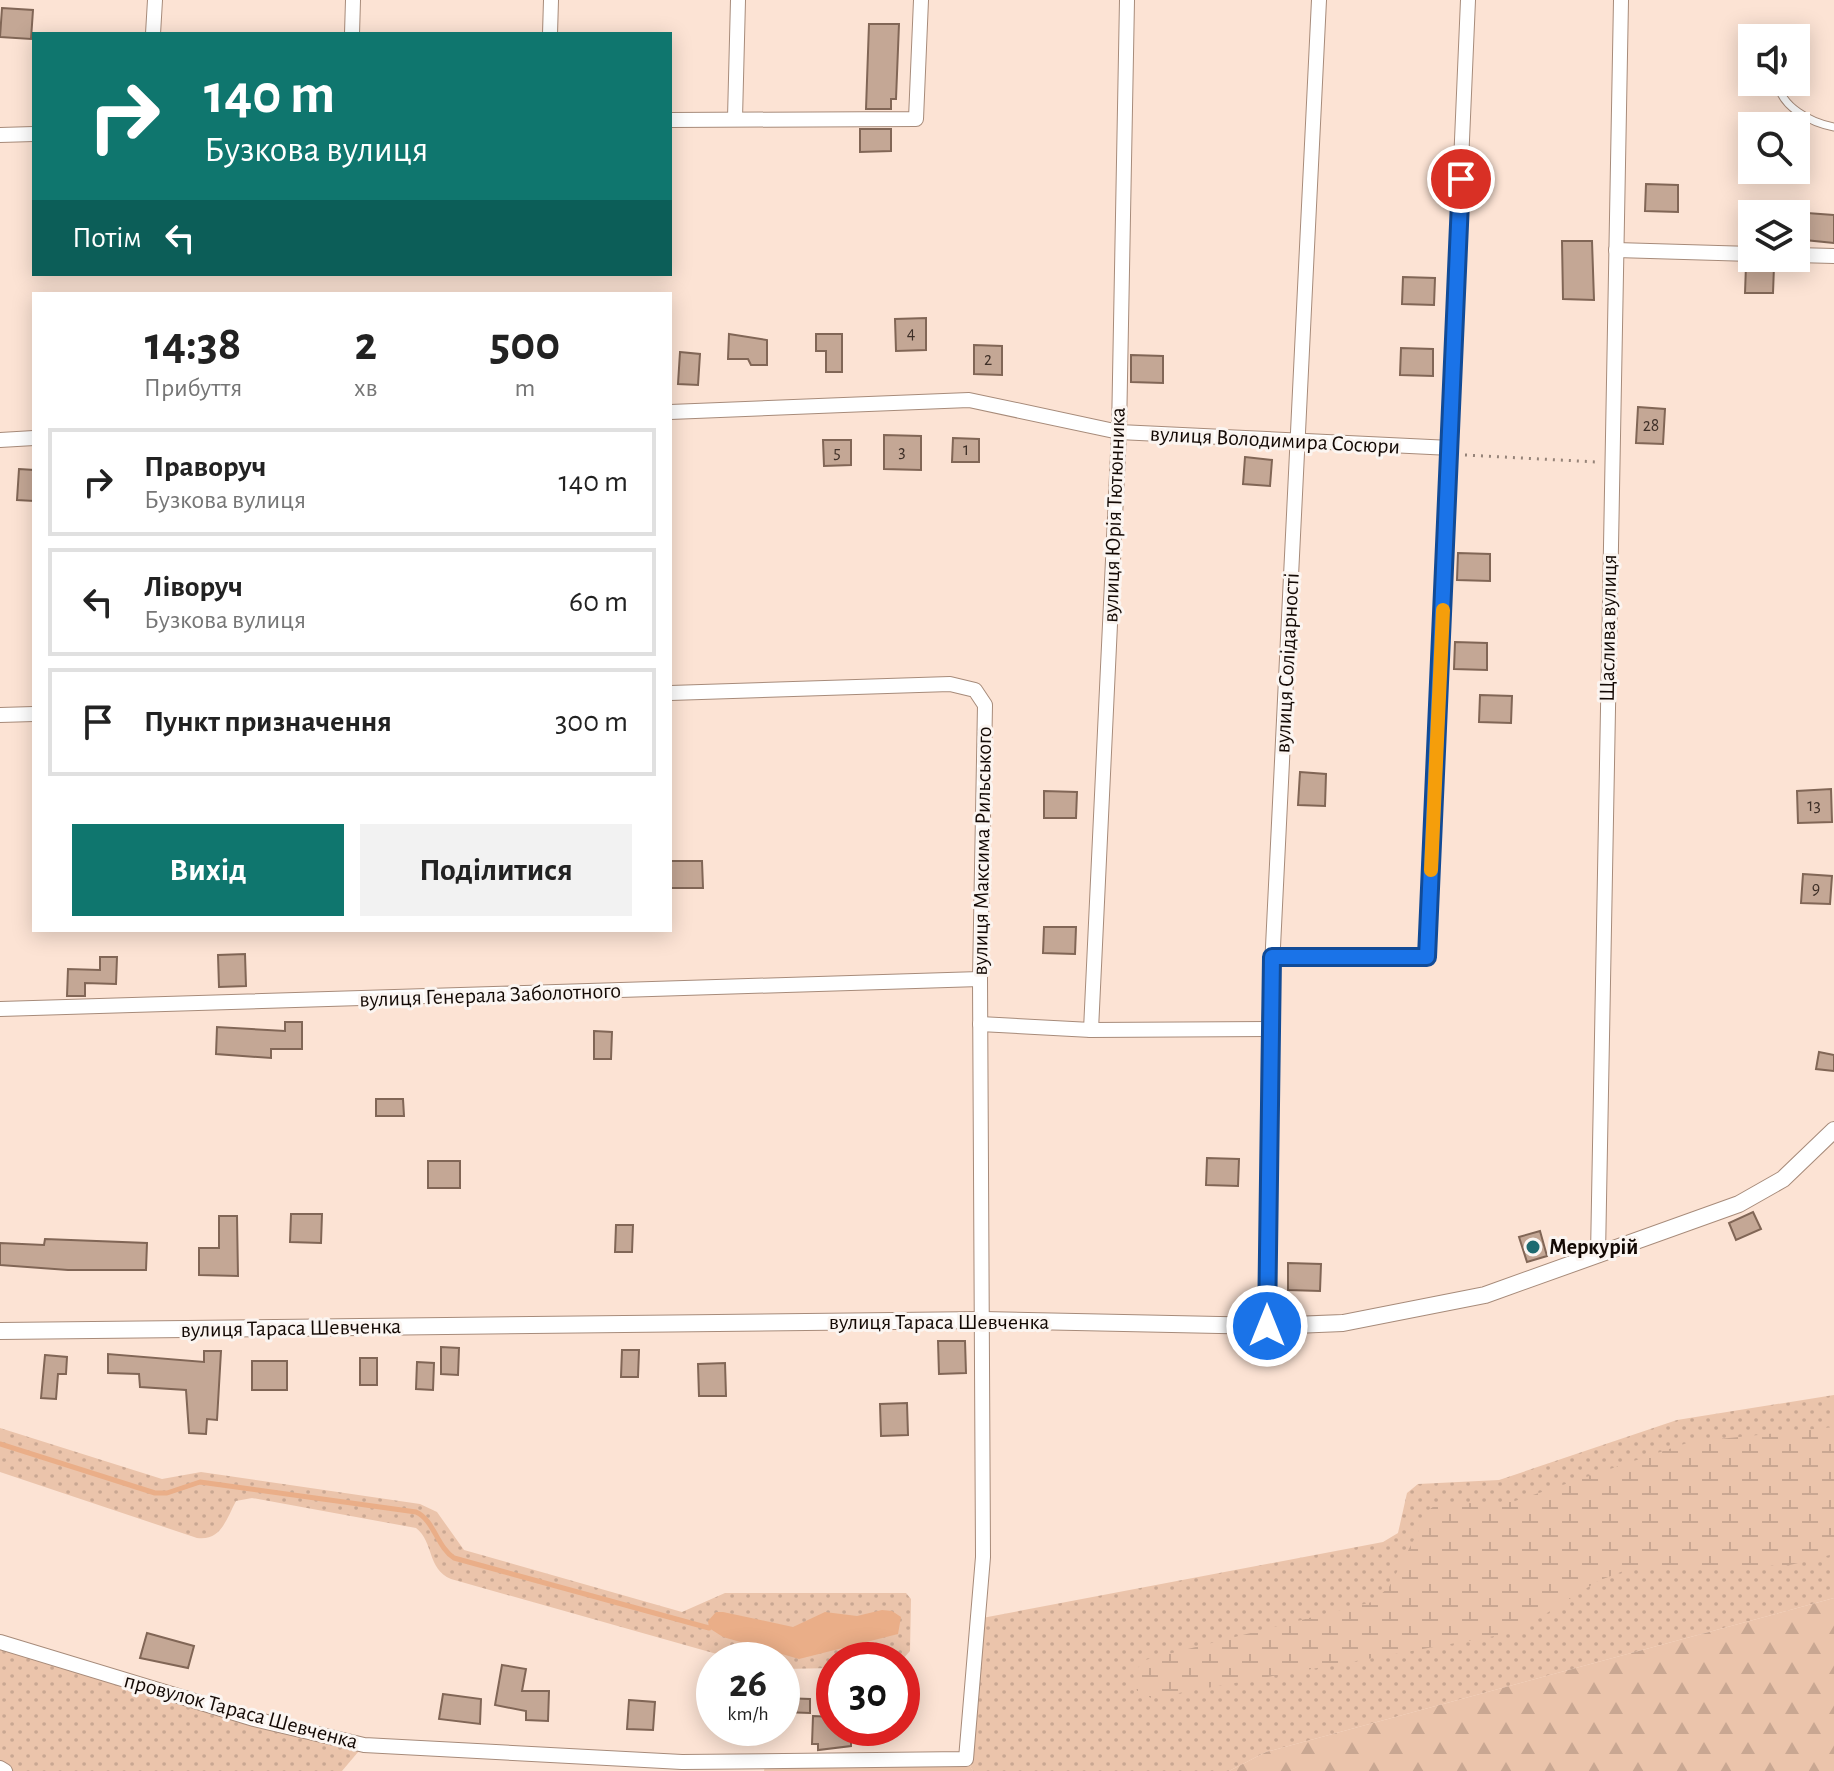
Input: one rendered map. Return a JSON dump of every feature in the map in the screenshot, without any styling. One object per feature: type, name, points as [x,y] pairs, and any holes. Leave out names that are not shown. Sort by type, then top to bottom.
[{"type":"street","points":[[153,32],[155,0]]},
{"type":"street","points":[[352,32],[353,0]]},
{"type":"street","points":[[550,32],[551,0]]},
{"type":"street","points":[[735,118],[738,0]]},
{"type":"street","points":[[672,120],[916,119],[921,0]]},
{"type":"street","name":"вулиця Юрія Тютюнника","points":[[1091,1030],[1119,432],[1127,0]]},
{"type":"street","name":"вулиця Солідарності","points":[[1267,1326],[1269,1029],[1319,0]]},
{"type":"street","points":[[1272,957],[1427,957],[1468,0]]},
{"type":"street","name":"Щаслива вулиця","points":[[1598,1255],[1621,0]]},
{"type":"street","points":[[0,135],[32,134]]},
{"type":"street","points":[[1616,250],[1738,254]]},
{"type":"street","points":[[1810,255],[1834,256]]},
{"type":"street","name":"вулиця Володимира Сосюри","points":[[672,412],[969,400],[1119,432],[1451,448]]},
{"type":"street","points":[[0,440],[32,438]]},
{"type":"street","name":"вулиця Максима Рильського","points":[[672,693],[950,684],[975,690],[985,705],[980,979],[983,1557],[966,1759]]},
{"type":"street","points":[[0,715],[32,714]]},
{"type":"street","name":"вулиця Генерала Заболотного","points":[[0,1009],[980,979]]},
{"type":"street","points":[[980,1024],[1091,1030],[1269,1029]]},
{"type":"street","name":"вулиця Тараса Шевченка","points":[[0,1331],[983,1320],[1267,1326],[1343,1323],[1433,1308],[1485,1295],[1753,1198],[1783,1179],[1834,1130]]},
{"type":"street","name":"провулок Тараса Шевченка","points":[[0,1642],[254,1719],[364,1745],[682,1762],[966,1759]]},
{"type":"lane","points":[[1784,96],[1793,108],[1818,124],[1834,127]]},
{"type":"path","points":[[1451,448],[1476,456],[1611,462]]},
{"type":"green space","points":[[1834,1395],[1834,1598],[1266,1752],[1229,1771],[973,1771],[966,1759],[977,1619],[1383,1542],[1398,1533],[1407,1493],[1418,1484],[1499,1480],[1677,1420]]},
{"type":"green space","points":[[1834,1427],[1834,1554],[1790,1565],[1626,1570],[1598,1581],[1517,1632],[1151,1698],[1137,1691],[1133,1673],[1145,1660],[1372,1602],[1389,1587],[1430,1509],[1437,1504],[1512,1502],[1690,1442]]},
{"type":"green space","points":[[0,1428],[162,1479],[201,1472],[420,1504],[437,1512],[464,1550],[682,1612],[725,1593],[906,1593],[911,1599],[910,1642],[816,1642],[816,1668],[800,1669],[800,1642],[696,1642],[696,1648],[451,1579],[438,1569],[426,1540],[416,1528],[252,1498],[236,1501],[217,1533],[197,1538],[0,1472]]},
{"type":"green space","points":[[1834,1598],[1834,1771],[1229,1771],[1266,1752]]},
{"type":"green space","points":[[0,1642],[364,1745],[342,1771],[0,1771]]},
{"type":"green space","points":[[966,1759],[973,1771],[764,1771],[766,1761]]},
{"type":"shaded area","points":[[882,1610],[892,1611],[901,1617],[898,1634],[866,1642],[816,1642],[816,1655],[800,1659],[800,1642],[740,1642],[723,1637],[709,1628],[708,1621],[716,1612],[723,1612],[793,1627],[825,1612],[857,1616]]},
{"type":"building","points":[[2,8],[33,10],[31,39],[0,37]]},
{"type":"building","points":[[869,24],[899,24],[896,99],[891,99],[891,109],[866,109]]},
{"type":"building","points":[[860,129],[891,129],[891,151],[860,152]]},
{"type":"building","points":[[1646,184],[1678,185],[1678,212],[1645,211]]},
{"type":"building","points":[[1810,213],[1834,215],[1834,243],[1810,241]]},
{"type":"building","points":[[1562,241],[1592,241],[1594,300],[1563,299]]},
{"type":"building","points":[[1746,272],[1774,272],[1773,293],[1745,293]]},
{"type":"building","points":[[1403,277],[1435,278],[1434,305],[1402,304]]},
{"type":"building","points":[[926,318],[926,350],[896,351],[895,319]]},
{"type":"building","points":[[729,334],[767,340],[767,365],[751,365],[748,359],[728,359]]},
{"type":"building","points":[[816,334],[842,334],[842,372],[826,372],[826,351],[816,351]]},
{"type":"building","points":[[974,345],[1002,346],[1002,375],[974,374]]},
{"type":"building","points":[[1401,348],[1433,349],[1433,376],[1400,375]]},
{"type":"building","points":[[680,352],[700,354],[698,385],[678,384]]},
{"type":"building","points":[[1131,355],[1163,356],[1163,383],[1131,382]]},
{"type":"building","points":[[1638,407],[1665,409],[1663,444],[1636,443]]},
{"type":"building","points":[[884,435],[921,436],[921,470],[884,469]]},
{"type":"building","points":[[953,438],[979,439],[979,462],[952,462]]},
{"type":"building","points":[[823,440],[851,440],[851,465],[824,466]]},
{"type":"building","points":[[1245,457],[1272,460],[1270,486],[1243,484]]},
{"type":"building","points":[[19,469],[32,470],[32,501],[17,500]]},
{"type":"building","points":[[1458,553],[1490,554],[1490,581],[1457,580]]},
{"type":"building","points":[[1455,642],[1487,643],[1487,670],[1454,669]]},
{"type":"building","points":[[1480,695],[1512,696],[1511,723],[1479,722]]},
{"type":"building","points":[[1300,772],[1326,774],[1325,806],[1298,805]]},
{"type":"building","points":[[1831,789],[1832,822],[1798,823],[1797,791]]},
{"type":"building","points":[[1044,791],[1077,792],[1076,818],[1044,818]]},
{"type":"building","points":[[672,861],[702,861],[703,888],[672,888]]},
{"type":"building","points":[[1803,874],[1832,876],[1830,904],[1801,903]]},
{"type":"building","points":[[1044,927],[1076,927],[1075,954],[1043,953]]},
{"type":"building","points":[[245,954],[246,986],[219,987],[218,955]]},
{"type":"building","points":[[100,957],[117,957],[116,984],[85,983],[85,996],[67,996],[68,969],[100,970]]},
{"type":"building","points":[[285,1022],[302,1022],[302,1049],[271,1049],[271,1058],[216,1054],[217,1027],[285,1031]]},
{"type":"building","points":[[594,1031],[612,1032],[611,1059],[594,1059]]},
{"type":"building","points":[[1819,1052],[1834,1055],[1834,1071],[1816,1069]]},
{"type":"building","points":[[376,1099],[403,1099],[404,1116],[376,1116]]},
{"type":"building","points":[[1207,1158],[1239,1159],[1238,1186],[1206,1185]]},
{"type":"building","points":[[428,1161],[460,1161],[460,1188],[428,1188]]},
{"type":"building","points":[[1753,1212],[1761,1229],[1736,1240],[1729,1223]]},
{"type":"building","points":[[291,1214],[322,1214],[321,1243],[290,1242]]},
{"type":"building","points":[[219,1216],[237,1216],[238,1276],[199,1275],[199,1248],[219,1248]]},
{"type":"building","points":[[616,1225],[633,1225],[632,1252],[615,1252]]},
{"type":"building","name":"Меркурій","points":[[1540,1231],[1547,1256],[1527,1262],[1519,1237]]},
{"type":"building","points":[[45,1239],[147,1243],[146,1270],[68,1270],[0,1265],[0,1243],[44,1245]]},
{"type":"building","points":[[1288,1263],[1321,1264],[1320,1291],[1288,1290]]},
{"type":"building","points":[[938,1341],[965,1341],[966,1373],[939,1374]]},
{"type":"building","points":[[441,1347],[459,1348],[458,1375],[441,1374]]},
{"type":"building","points":[[622,1350],[639,1350],[638,1377],[621,1377]]},
{"type":"building","points":[[204,1351],[221,1351],[217,1420],[207,1419],[206,1434],[189,1433],[186,1390],[140,1387],[139,1374],[108,1373],[108,1354],[204,1362]]},
{"type":"building","points":[[45,1355],[67,1357],[66,1374],[58,1374],[56,1399],[41,1398]]},
{"type":"building","points":[[360,1358],[377,1358],[377,1385],[360,1385]]},
{"type":"building","points":[[252,1361],[287,1361],[287,1390],[252,1390]]},
{"type":"building","points":[[417,1362],[434,1363],[433,1390],[416,1389]]},
{"type":"building","points":[[725,1363],[726,1396],[699,1396],[698,1364]]},
{"type":"building","points":[[907,1403],[908,1435],[881,1436],[880,1404]]},
{"type":"building","points":[[147,1633],[194,1646],[188,1668],[140,1658]]},
{"type":"building","points":[[502,1665],[526,1669],[522,1691],[549,1691],[548,1721],[526,1720],[526,1711],[495,1705]]},
{"type":"building","points":[[443,1694],[481,1699],[480,1724],[439,1719]]},
{"type":"building","points":[[800,1699],[810,1699],[810,1713],[800,1713]]},
{"type":"building","points":[[629,1700],[655,1702],[653,1730],[627,1729]]},
{"type":"building","points":[[813,1716],[816,1716],[816,1744],[812,1744]]},
{"type":"building","points":[[818,1746],[851,1746],[818,1750]]},
{"type":"waterway","points":[[0,1444],[155,1493],[167,1493],[200,1482],[416,1512],[427,1521],[443,1547],[454,1558],[709,1628]]},
{"type":"slow traffic","points":[[1431,870],[1443,610]]},
{"type":"place","name":"Меркурій","points":[[1533,1247]]},
{"type":"route","points":[[1267,1326],[1272,957],[1427,957],[1461,179]]}]
